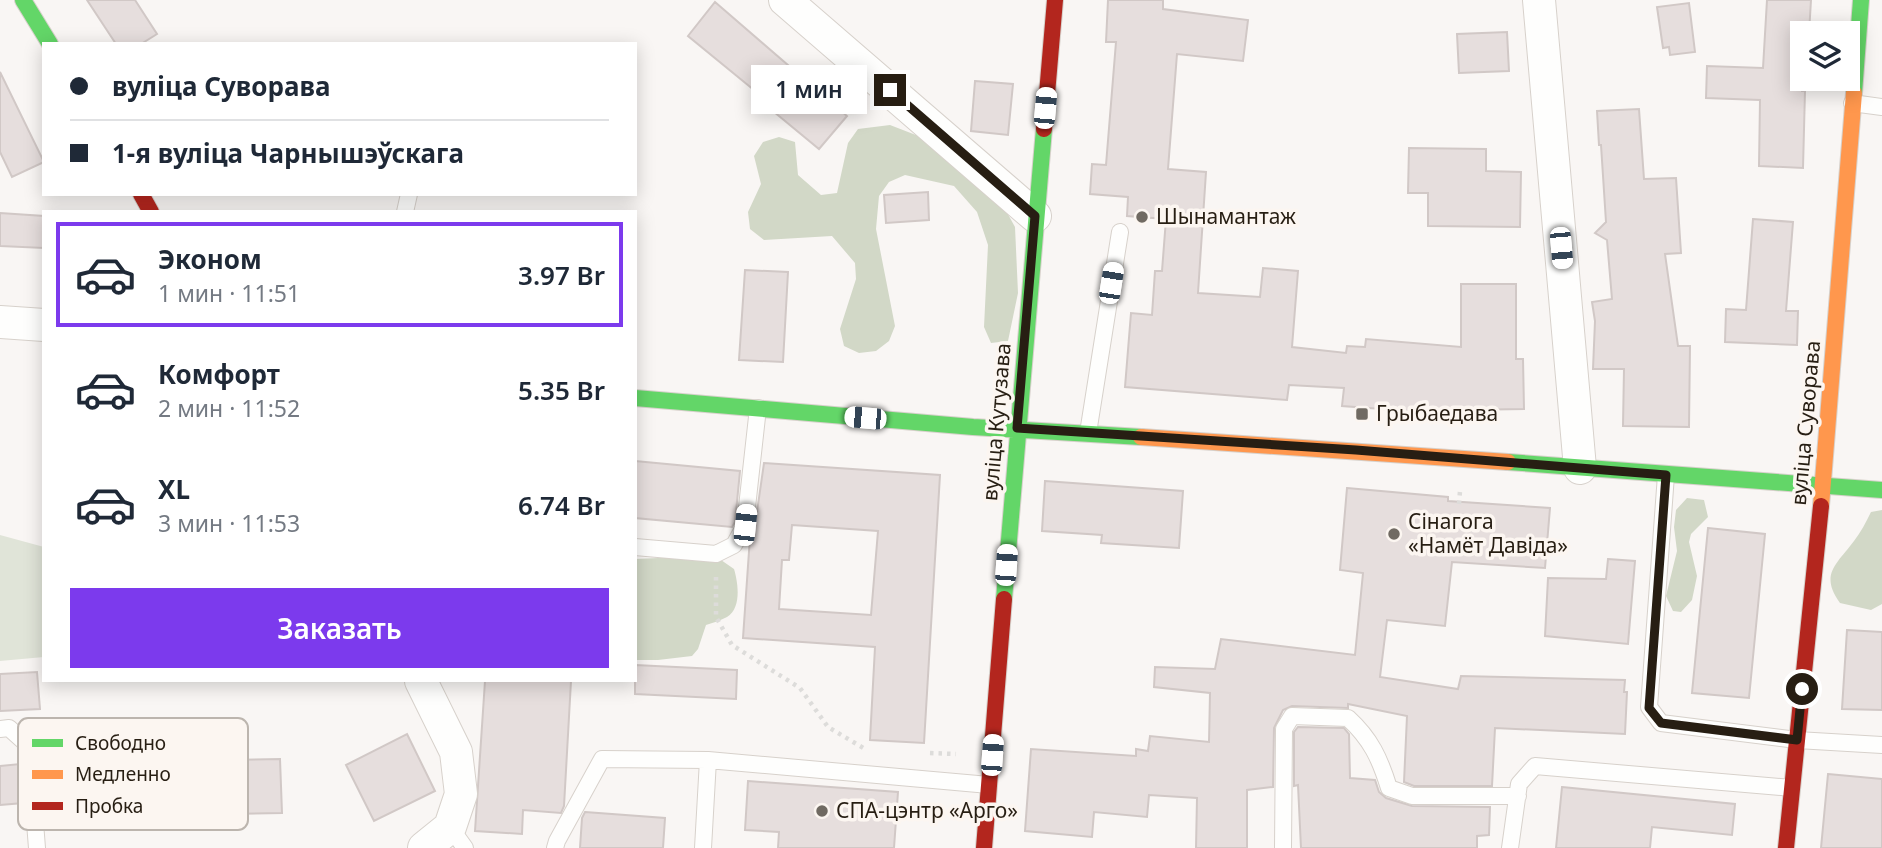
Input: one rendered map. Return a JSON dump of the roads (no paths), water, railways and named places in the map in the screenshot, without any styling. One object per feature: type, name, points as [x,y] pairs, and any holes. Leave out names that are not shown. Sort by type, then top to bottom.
[{"type":"street","points":[[23,0],[49,42]]},
{"type":"street","points":[[785,0],[1035,216]]},
{"type":"street","name":"вуліца Кутузава","points":[[984,848],[1017,428],[1055,0]]},
{"type":"street","points":[[1539,0],[1580,468]]},
{"type":"street","name":"вуліца Суворава","points":[[1786,848],[1823,485],[1861,0]]},
{"type":"street","points":[[0,322],[42,325]]},
{"type":"street","points":[[637,398],[973,427],[1882,490]]},
{"type":"street","points":[[421,682],[456,752],[460,794],[458,838],[424,848]]},
{"type":"lane","points":[[1852,103],[1882,107]]},
{"type":"lane","points":[[1088,433],[1120,232]]},
{"type":"lane","points":[[637,547],[716,554],[734,545],[745,525],[758,408]]},
{"type":"lane","points":[[1666,475],[1649,708],[1661,723],[1797,740],[1882,744]]},
{"type":"lane","points":[[1283,848],[1284,729],[1292,716],[1348,718],[1365,733],[1382,765],[1389,788],[1412,796],[1518,796]]},
{"type":"lane","points":[[0,729],[9,728],[18,736]]},
{"type":"lane","points":[[555,848],[556,841],[602,759],[708,760],[989,785]]},
{"type":"lane","points":[[703,848],[708,760]]},
{"type":"lane","points":[[1510,848],[1519,784],[1535,766],[1792,788]]},
{"type":"lane","points":[[36,830],[37,848]]},
{"type":"place","name":"Шынамантаж","points":[[1142,217]]},
{"type":"place","name":"Грыбаедава","points":[[1362,414]]},
{"type":"place","name":"Сінагога «Намёт Давіда»","points":[[1394,534]]},
{"type":"place","name":"СПА-цэнтр «Арго»","points":[[822,811]]}]
